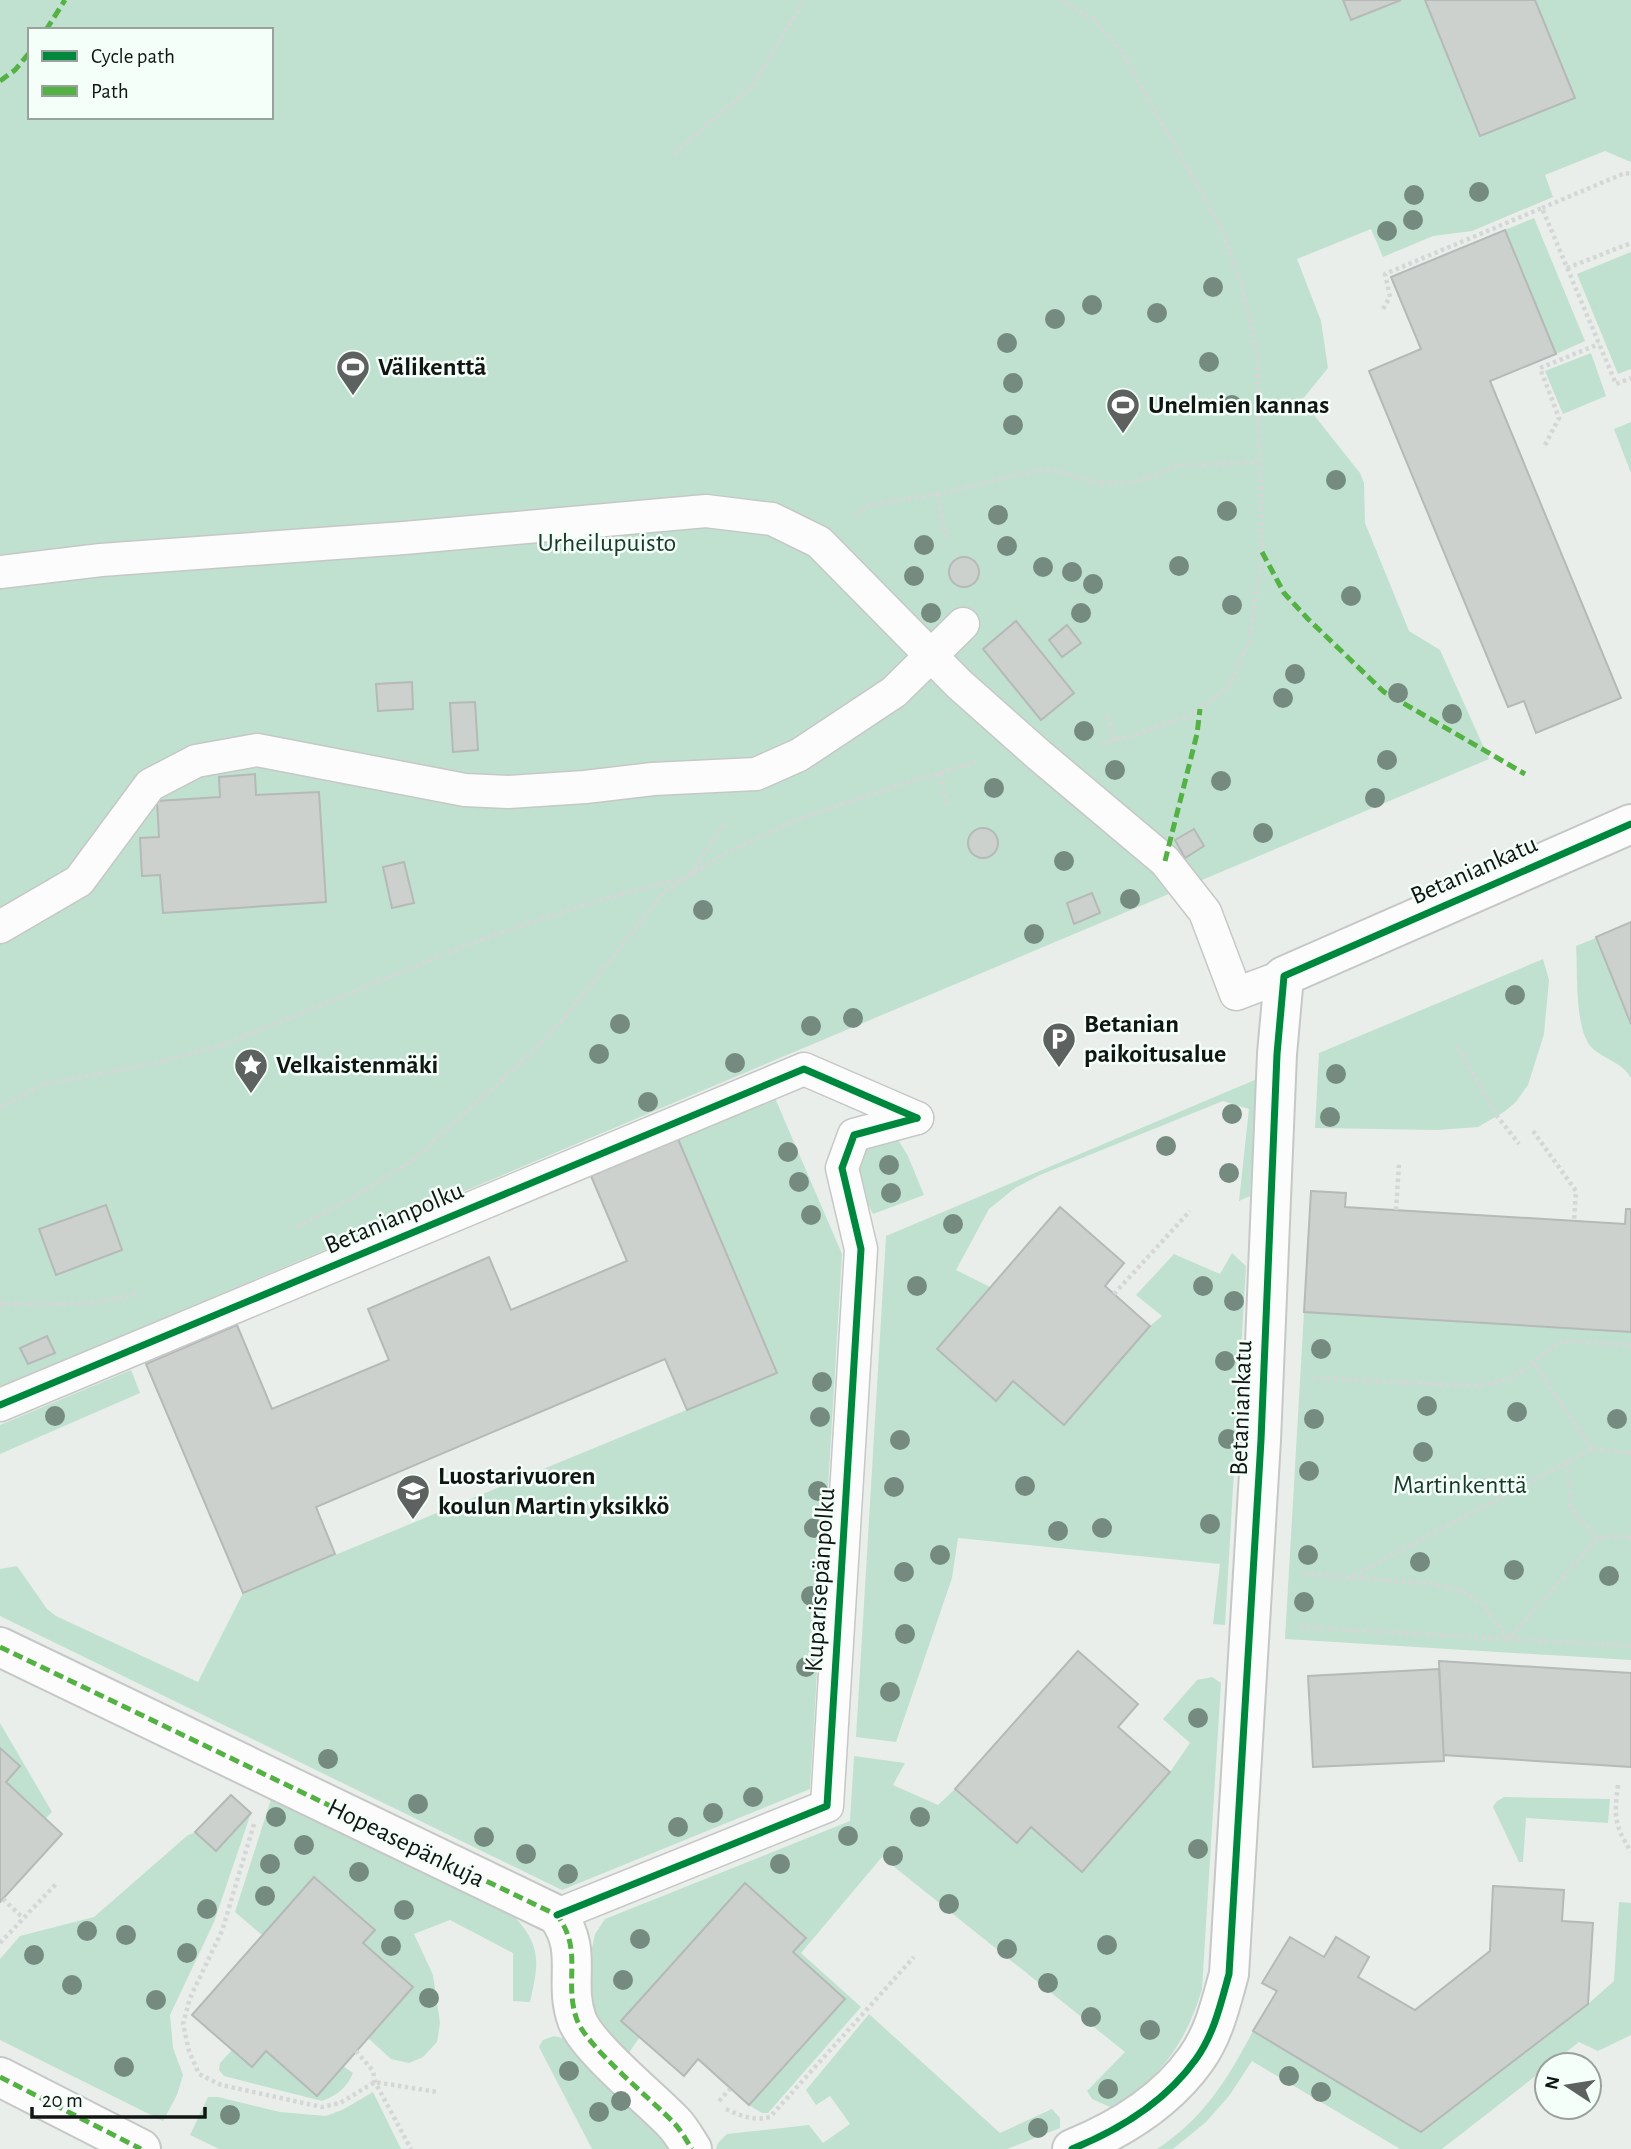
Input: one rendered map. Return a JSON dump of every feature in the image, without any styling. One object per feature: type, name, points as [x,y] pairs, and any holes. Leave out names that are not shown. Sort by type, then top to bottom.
[{"type":"street","name":"Betaniankatu","points":[[1072,2149],[1120,2127],[1148,2108],[1197,2058],[1215,2022],[1229,1974],[1250,1651],[1277,1054],[1284,976],[1631,824]]},
{"type":"street","name":"Hopeasepänkuja","points":[[0,1647],[557,1915]]},
{"type":"street","points":[[557,1915],[567,1928],[572,1947],[571,1988],[577,2021],[591,2042],[676,2125],[692,2149]]},
{"type":"street","points":[[0,2077],[141,2149]]},
{"type":"lane","points":[[0,572],[101,561],[706,511],[772,519],[819,542],[959,684],[1166,861],[1205,912],[1236,994],[1284,976]]},
{"type":"lane","points":[[0,927],[79,881],[150,785],[196,761],[257,750],[465,790],[508,792],[653,779],[756,774],[799,755],[884,699],[932,656],[962,624]]},
{"type":"lane","name":"Kuparisepänpolku","points":[[557,1915],[827,1806],[861,1249],[842,1168],[854,1135],[917,1118],[804,1069]]},
{"type":"lane","name":"Betanianpolku","points":[[0,1405],[804,1069]]},
{"type":"path","points":[[674,154],[753,85],[804,0]]},
{"type":"path","points":[[1383,309],[1390,297],[1385,274],[1625,173],[1631,174]]},
{"type":"path","points":[[1542,208],[1616,384],[1631,378]]},
{"type":"path","points":[[1567,268],[1631,243]]},
{"type":"path","points":[[1545,445],[1559,418],[1540,368],[1599,344]]},
{"type":"path","points":[[819,542],[870,505],[937,494],[1039,470],[1060,471],[1102,482],[1129,483],[1155,476],[1172,466],[1260,462]]},
{"type":"path","points":[[937,494],[946,537]]},
{"type":"path","points":[[1107,716],[1114,740]]},
{"type":"path","points":[[0,1107],[45,1084],[152,1064],[223,1045],[485,938],[600,900],[689,876],[756,774]]},
{"type":"path","points":[[939,774],[947,805]]},
{"type":"path","points":[[1458,1048],[1497,1116],[1519,1144]]},
{"type":"path","points":[[1533,1131],[1576,1191],[1574,1221]]},
{"type":"path","points":[[1396,1210],[1399,1164]]},
{"type":"path","points":[[1114,1294],[1190,1210]]},
{"type":"path","points":[[1320,1379],[1475,1385],[1513,1377],[1561,1341],[1631,1345]]},
{"type":"path","points":[[1534,1363],[1592,1449]]},
{"type":"path","points":[[1352,1576],[1592,1449],[1631,1453]]},
{"type":"path","points":[[1567,1462],[1571,1509],[1598,1538]]},
{"type":"path","points":[[1510,1639],[1598,1538],[1631,1538]]},
{"type":"path","points":[[1294,1573],[1435,1584],[1462,1591],[1482,1604],[1510,1639]]},
{"type":"path","points":[[1292,1627],[1631,1646]]},
{"type":"path","points":[[270,1777],[222,1931],[190,1998],[183,2024],[189,2051],[199,2074],[221,2085],[322,2107],[340,2103],[375,2082],[437,2092]]},
{"type":"path","points":[[1618,1785],[1616,1825],[1631,1852]]},
{"type":"path","points":[[0,1943],[56,1884]]},
{"type":"path","points":[[3,1899],[23,1918]]},
{"type":"path","points":[[716,2104],[745,2117],[770,2117],[914,1957]]},
{"type":"path","points":[[356,2051],[373,2071],[375,2082],[411,2149]]},
{"type":"green space","name":"Urheilupuisto","points":[[0,0],[1343,0],[1351,20],[1401,0],[1425,0],[1480,136],[1575,98],[1535,0],[1631,0],[1631,162],[1605,151],[1545,175],[1553,197],[1472,231],[1433,236],[1383,257],[1371,229],[1297,259],[1321,321],[1328,368],[1302,400],[1360,473],[1364,483],[1365,523],[1409,631],[1440,650],[1489,759],[0,1387]]},
{"type":"green space","points":[[1534,218],[1585,341],[1556,354],[1505,230]]},
{"type":"green space","points":[[1631,252],[1631,369],[1618,374],[1577,274]]},
{"type":"green space","points":[[1591,353],[1606,396],[1563,414],[1545,371]]},
{"type":"green space","points":[[1631,422],[1631,473],[1614,429]]},
{"type":"green space","points":[[1596,938],[1631,1024],[1631,1078],[1623,1069],[1592,1048],[1582,1028],[1576,946]]},
{"type":"green space","points":[[1543,959],[1549,980],[1544,1034],[1528,1085],[1516,1102],[1504,1112],[1478,1127],[1438,1130],[1315,1128],[1319,1053]]},
{"type":"green space","points":[[1257,1079],[1250,1196],[1239,1201],[1249,1109],[1223,1101],[1040,1175],[1015,1188],[989,1209],[956,1270],[990,1287],[937,1349],[996,1400],[1013,1381],[1064,1425],[1150,1326],[1162,1316],[1136,1295],[1174,1254],[1220,1274],[1232,1253],[1246,1266],[1225,1625],[1213,1624],[1220,1564],[958,1538],[952,1578],[896,1742],[856,1737],[886,1236]]},
{"type":"green space","points":[[775,1098],[842,1254],[810,1789],[562,1890],[0,1616],[0,1569],[17,1566],[47,1609],[56,1616],[198,1682],[243,1593],[776,1373],[678,1139]]},
{"type":"green space","points":[[897,1138],[908,1156],[924,1195],[873,1214],[855,1179],[865,1145]]},
{"type":"green space","name":"Martinkenttä","points":[[1304,1312],[1631,1332],[1631,1660],[1285,1639]]},
{"type":"green space","points":[[131,1370],[140,1393],[0,1454],[0,1425]]},
{"type":"green space","points":[[1212,1677],[1221,1683],[1202,1989],[1188,2026],[1169,2058],[1143,2085],[1110,2107],[1092,2099],[1087,2091],[1125,2052],[882,1857],[801,1953],[861,2007],[768,2113],[762,2113],[749,2105],[844,1999],[793,1952],[805,1937],[746,1883],[626,2057],[591,2010],[591,1952],[595,1934],[605,1919],[850,1821],[854,1756],[905,1763],[893,1785],[938,1805],[955,1789],[1031,1827],[1170,1772],[1190,1743],[1163,1719],[1197,1680]]},
{"type":"green space","points":[[0,1723],[52,1812],[46,1818],[6,1782],[20,1766],[0,1748]]},
{"type":"green space","points":[[272,1796],[513,1915],[529,1936],[536,1955],[530,2002],[513,2001],[513,1953],[450,1920],[414,1934],[433,1975],[440,2023],[437,2042],[423,2057],[409,2063],[391,2059],[368,2038],[412,1987],[363,1943],[374,1929],[314,1877],[262,1935],[235,1912]]},
{"type":"green space","points":[[1504,1797],[1610,1799],[1608,1823],[1526,1818],[1523,1862],[1519,1862],[1493,1807]]},
{"type":"green space","points":[[251,1813],[214,1922],[170,2015],[173,2048],[183,2075],[177,2095],[163,2121],[0,2040],[0,1959],[20,1936],[94,1917],[188,1835]]},
{"type":"green space","points":[[1619,1902],[1631,1903],[1631,2035],[1598,2051],[1579,2042],[1567,2051],[1533,2051],[1533,2078],[1442,2149],[1400,2149],[1252,2061],[1229,2096],[1206,2122],[1173,2149],[1157,2149],[1188,2124],[1213,2097],[1253,2031],[1422,2132],[1614,1981]]},
{"type":"green space","points":[[869,2014],[1000,2133],[1052,2109],[1060,2118],[1060,2128],[1007,2149],[716,2149],[727,2134],[809,2125],[823,2143],[850,2124],[830,2096],[816,2105],[806,2090]]},
{"type":"green space","points":[[554,2036],[566,2039],[640,2110],[672,2149],[592,2149],[539,2047],[543,2040]]},
{"type":"green space","points":[[232,2050],[252,2067],[266,2051],[317,2096],[343,2066],[353,2073],[341,2090],[322,2101],[224,2076],[219,2070],[220,2063]]},
{"type":"green space","points":[[373,2092],[401,2149],[219,2149],[190,2135],[208,2097],[280,2112],[326,2116]]},
{"type":"building","points":[[1343,0],[1401,0],[1351,20]]},
{"type":"building","points":[[1425,0],[1535,0],[1575,98],[1480,136]]},
{"type":"building","points":[[1505,230],[1556,354],[1490,381],[1621,698],[1536,733],[1524,701],[1508,707],[1369,371],[1421,349],[1391,277]]},
{"type":"building","points":[[964,557],[975,561],[979,572],[975,583],[964,587],[953,583],[949,572],[953,561]]},
{"type":"building","points":[[1016,621],[1074,693],[1041,720],[983,649]]},
{"type":"building","points":[[1067,625],[1081,643],[1062,657],[1049,640]]},
{"type":"building","points":[[412,682],[413,709],[378,711],[376,684]]},
{"type":"building","points":[[475,702],[478,750],[453,752],[450,703]]},
{"type":"building","points":[[255,774],[256,795],[319,792],[326,902],[163,913],[160,875],[142,876],[140,838],[159,837],[157,801],[220,797],[219,777]]},
{"type":"building","points":[[983,828],[994,832],[998,843],[994,854],[983,858],[972,854],[968,843],[972,832]]},
{"type":"building","points":[[1194,829],[1204,846],[1185,858],[1175,840]]},
{"type":"building","points":[[404,862],[414,903],[392,908],[383,867]]},
{"type":"building","points":[[1092,893],[1100,913],[1074,924],[1067,903]]},
{"type":"building","points":[[1631,922],[1631,1024],[1596,937]]},
{"type":"building","points":[[678,1139],[777,1373],[687,1410],[665,1359],[316,1507],[335,1554],[243,1593],[146,1364],[237,1325],[272,1409],[389,1360],[368,1309],[489,1257],[511,1310],[627,1261],[591,1176]]},
{"type":"building","points":[[1311,1191],[1346,1193],[1345,1207],[1625,1224],[1626,1209],[1631,1209],[1631,1332],[1304,1312]]},
{"type":"building","points":[[106,1205],[122,1250],[56,1275],[39,1229]]},
{"type":"building","points":[[1060,1207],[1124,1263],[1105,1286],[1150,1326],[1064,1425],[1013,1381],[996,1401],[937,1349]]},
{"type":"building","points":[[47,1336],[55,1353],[28,1364],[20,1348]]},
{"type":"building","points":[[1078,1651],[1138,1704],[1118,1727],[1170,1772],[1082,1872],[1031,1827],[1017,1843],[955,1789]]},
{"type":"building","points":[[1439,1661],[1631,1673],[1631,1767],[1443,1755]]},
{"type":"building","points":[[1439,1669],[1444,1761],[1313,1767],[1308,1676]]},
{"type":"building","points":[[0,1748],[20,1766],[6,1782],[62,1834],[0,1902]]},
{"type":"building","points":[[231,1795],[251,1813],[216,1851],[195,1832]]},
{"type":"building","points":[[314,1877],[375,1930],[363,1943],[413,1987],[317,2096],[266,2051],[252,2067],[192,2015]]},
{"type":"building","points":[[745,1883],[806,1938],[793,1952],[845,1999],[749,2105],[698,2059],[684,2076],[621,2021]]},
{"type":"building","points":[[1493,1886],[1564,1890],[1562,1921],[1593,1923],[1588,2004],[1421,2132],[1253,2031],[1277,1991],[1262,1983],[1290,1937],[1324,1957],[1336,1937],[1369,1957],[1358,1977],[1415,2010],[1490,1951]]},
{"type":"marked path","points":[[47,28],[65,0]]},
{"type":"marked path","points":[[0,81],[15,70],[28,54]]},
{"type":"marked path","points":[[1262,552],[1284,593],[1384,692],[1525,774]]},
{"type":"marked path","points":[[1165,861],[1197,734],[1200,709]]},
{"type":"marked path","points":[[0,1647],[557,1915],[570,1941],[573,2006],[583,2031],[606,2058],[676,2125],[692,2149]]},
{"type":"marked path","points":[[0,2077],[141,2149]]},
{"type":"cycle path","points":[[1072,2149],[1107,2133],[1140,2113],[1184,2074],[1208,2039],[1229,1974],[1261,1440],[1277,1054],[1284,976],[1631,824]]},
{"type":"cycle path","points":[[0,1405],[804,1069],[917,1118]]},
{"type":"cycle path","points":[[557,1915],[827,1806],[861,1249],[842,1168],[854,1135],[917,1118]]},
{"type":"place","name":"Välikenttä","points":[[353,397]]},
{"type":"place","name":"Unelmien kannas","points":[[1123,435]]},
{"type":"place","name":"Betanian paikoitusalue","points":[[1059,1069]]},
{"type":"place","name":"Velkaistenmäki","points":[[251,1095]]},
{"type":"place","name":"Luostarivuoren koulun Martin yksikkö","points":[[413,1521]]}]
